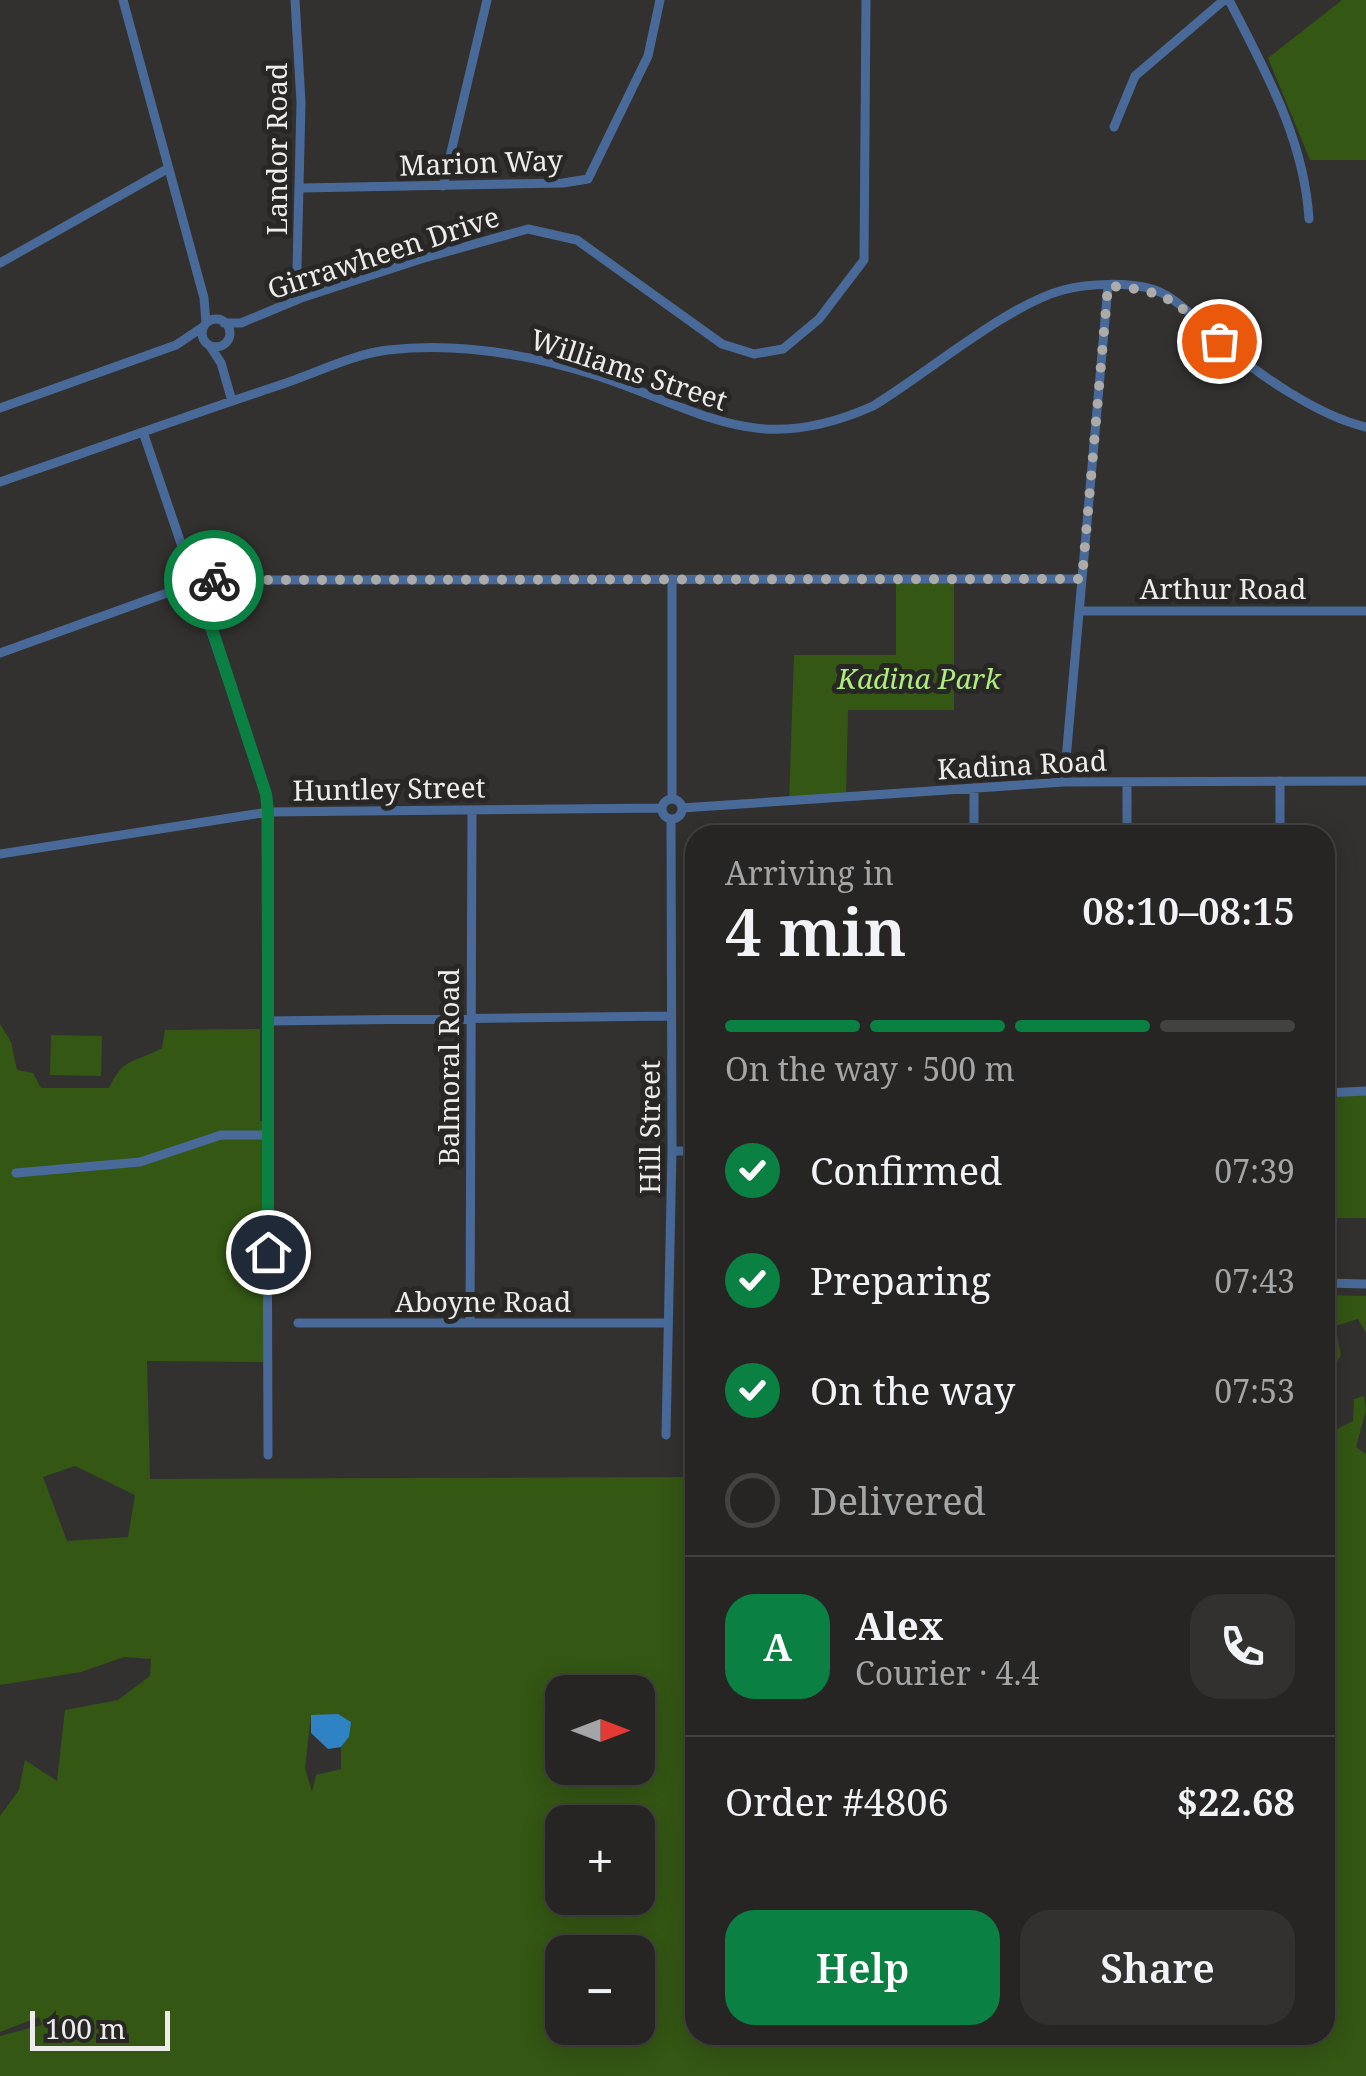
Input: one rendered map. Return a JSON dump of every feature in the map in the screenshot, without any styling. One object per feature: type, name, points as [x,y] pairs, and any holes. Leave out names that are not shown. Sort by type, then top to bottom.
[{"type":"street","points":[[122,0],[204,298],[207,344],[221,363],[232,401]]},
{"type":"street","name":"Landor Road","points":[[296,0],[301,298]]},
{"type":"street","points":[[443,186],[487,0]]},
{"type":"street","name":"Marion Way","points":[[302,188],[562,183],[588,179],[648,56],[660,0]]},
{"type":"street","name":"Girrawheen Drive","points":[[205,325],[240,323],[301,298],[528,229],[577,240],[722,344],[754,354],[783,350],[819,319],[864,260],[866,0]]},
{"type":"street","points":[[1114,127],[1135,76],[1227,0],[1280,102],[1302,160],[1308,219]]},
{"type":"street","points":[[0,262],[167,169]]},
{"type":"street","points":[[1064,782],[1108,286]]},
{"type":"street","name":"Williams Street","points":[[0,482],[386,350],[478,350],[581,371],[719,423],[772,431],[798,430],[873,406],[1018,310],[1061,290],[1108,286],[1153,290],[1172,299],[1260,374],[1323,410],[1366,427]]},
{"type":"street","points":[[204,298],[223,322],[227,339],[221,363]]},
{"type":"street","name":"Girrawheen Drive","points":[[227,339],[240,323]]},
{"type":"street","points":[[176,346],[205,325]]},
{"type":"street","points":[[0,408],[176,346],[227,339]]},
{"type":"street","points":[[144,432],[266,794],[268,1455]]},
{"type":"street","points":[[672,579],[672,799],[662,808],[671,819],[679,816],[682,808],[672,799]]},
{"type":"street","points":[[0,653],[197,583],[1082,579]]},
{"type":"street","name":"Arthur Road","points":[[1080,611],[1366,612]]},
{"type":"street","points":[[1280,781],[1280,825]]},
{"type":"street","name":"Kadina Road","points":[[682,808],[1064,782],[1366,781]]},
{"type":"street","points":[[1126,825],[1127,782]]},
{"type":"street","points":[[974,788],[974,825]]},
{"type":"street","name":"Huntley Street","points":[[0,854],[268,812],[662,808]]},
{"type":"street","name":"Balmoral Road","points":[[470,1323],[472,810]]},
{"type":"street","name":"Hill Street","points":[[666,1434],[672,1151],[671,819]]},
{"type":"street","points":[[268,1020],[671,1016]]},
{"type":"street","points":[[1335,1093],[1366,1091]]},
{"type":"street","points":[[16,1173],[140,1162],[221,1135],[268,1135]]},
{"type":"street","points":[[672,1151],[685,1151]]},
{"type":"street","points":[[1335,1283],[1366,1284]]},
{"type":"street","name":"Aboyne Road","points":[[298,1323],[668,1323]]},
{"type":"green space","points":[[1342,0],[1366,0],[1366,160],[1310,160],[1268,58]]},
{"type":"green space","name":"Kadina Park","points":[[954,578],[954,710],[848,710],[846,798],[789,802],[794,655],[896,655],[896,579]]},
{"type":"green space","points":[[0,1024],[11,1042],[17,1070],[33,1073],[41,1088],[109,1088],[125,1065],[162,1048],[165,1030],[260,1029],[260,1121],[268,1120],[268,1362],[147,1361],[150,1479],[685,1477],[685,2045],[1335,2045],[1335,1430],[1353,1421],[1354,1399],[1364,1396],[1366,1410],[1356,1447],[1366,1454],[1366,2076],[0,2076],[0,2036],[42,2025],[39,2017],[0,2032],[0,1816],[19,1790],[25,1760],[57,1781],[65,1710],[118,1700],[150,1676],[151,1659],[124,1657],[81,1672],[0,1685]],"holes":[[[75,1466],[135,1495],[128,1537],[67,1541],[43,1477]],[[311,1715],[349,1737],[341,1747],[341,1769],[316,1775],[312,1792],[305,1768]]]},
{"type":"green space","points":[[51,1035],[102,1036],[101,1076],[50,1075]]},
{"type":"green space","points":[[1366,1092],[1366,1218],[1335,1218],[1335,1096]]},
{"type":"green space","points":[[1335,1295],[1366,1296],[1366,1333],[1358,1319],[1335,1326]]},
{"type":"green space","points":[[1335,1326],[1341,1355],[1335,1365]]},
{"type":"water","points":[[338,1714],[351,1722],[349,1737],[341,1747],[328,1749],[311,1733],[311,1715]]},
{"type":"way so far","points":[[214,580],[1082,579],[1108,286],[1153,290],[1172,299],[1219,341]]},
{"type":"route","points":[[214,580],[197,583],[266,794],[268,812],[268,1252]]}]
